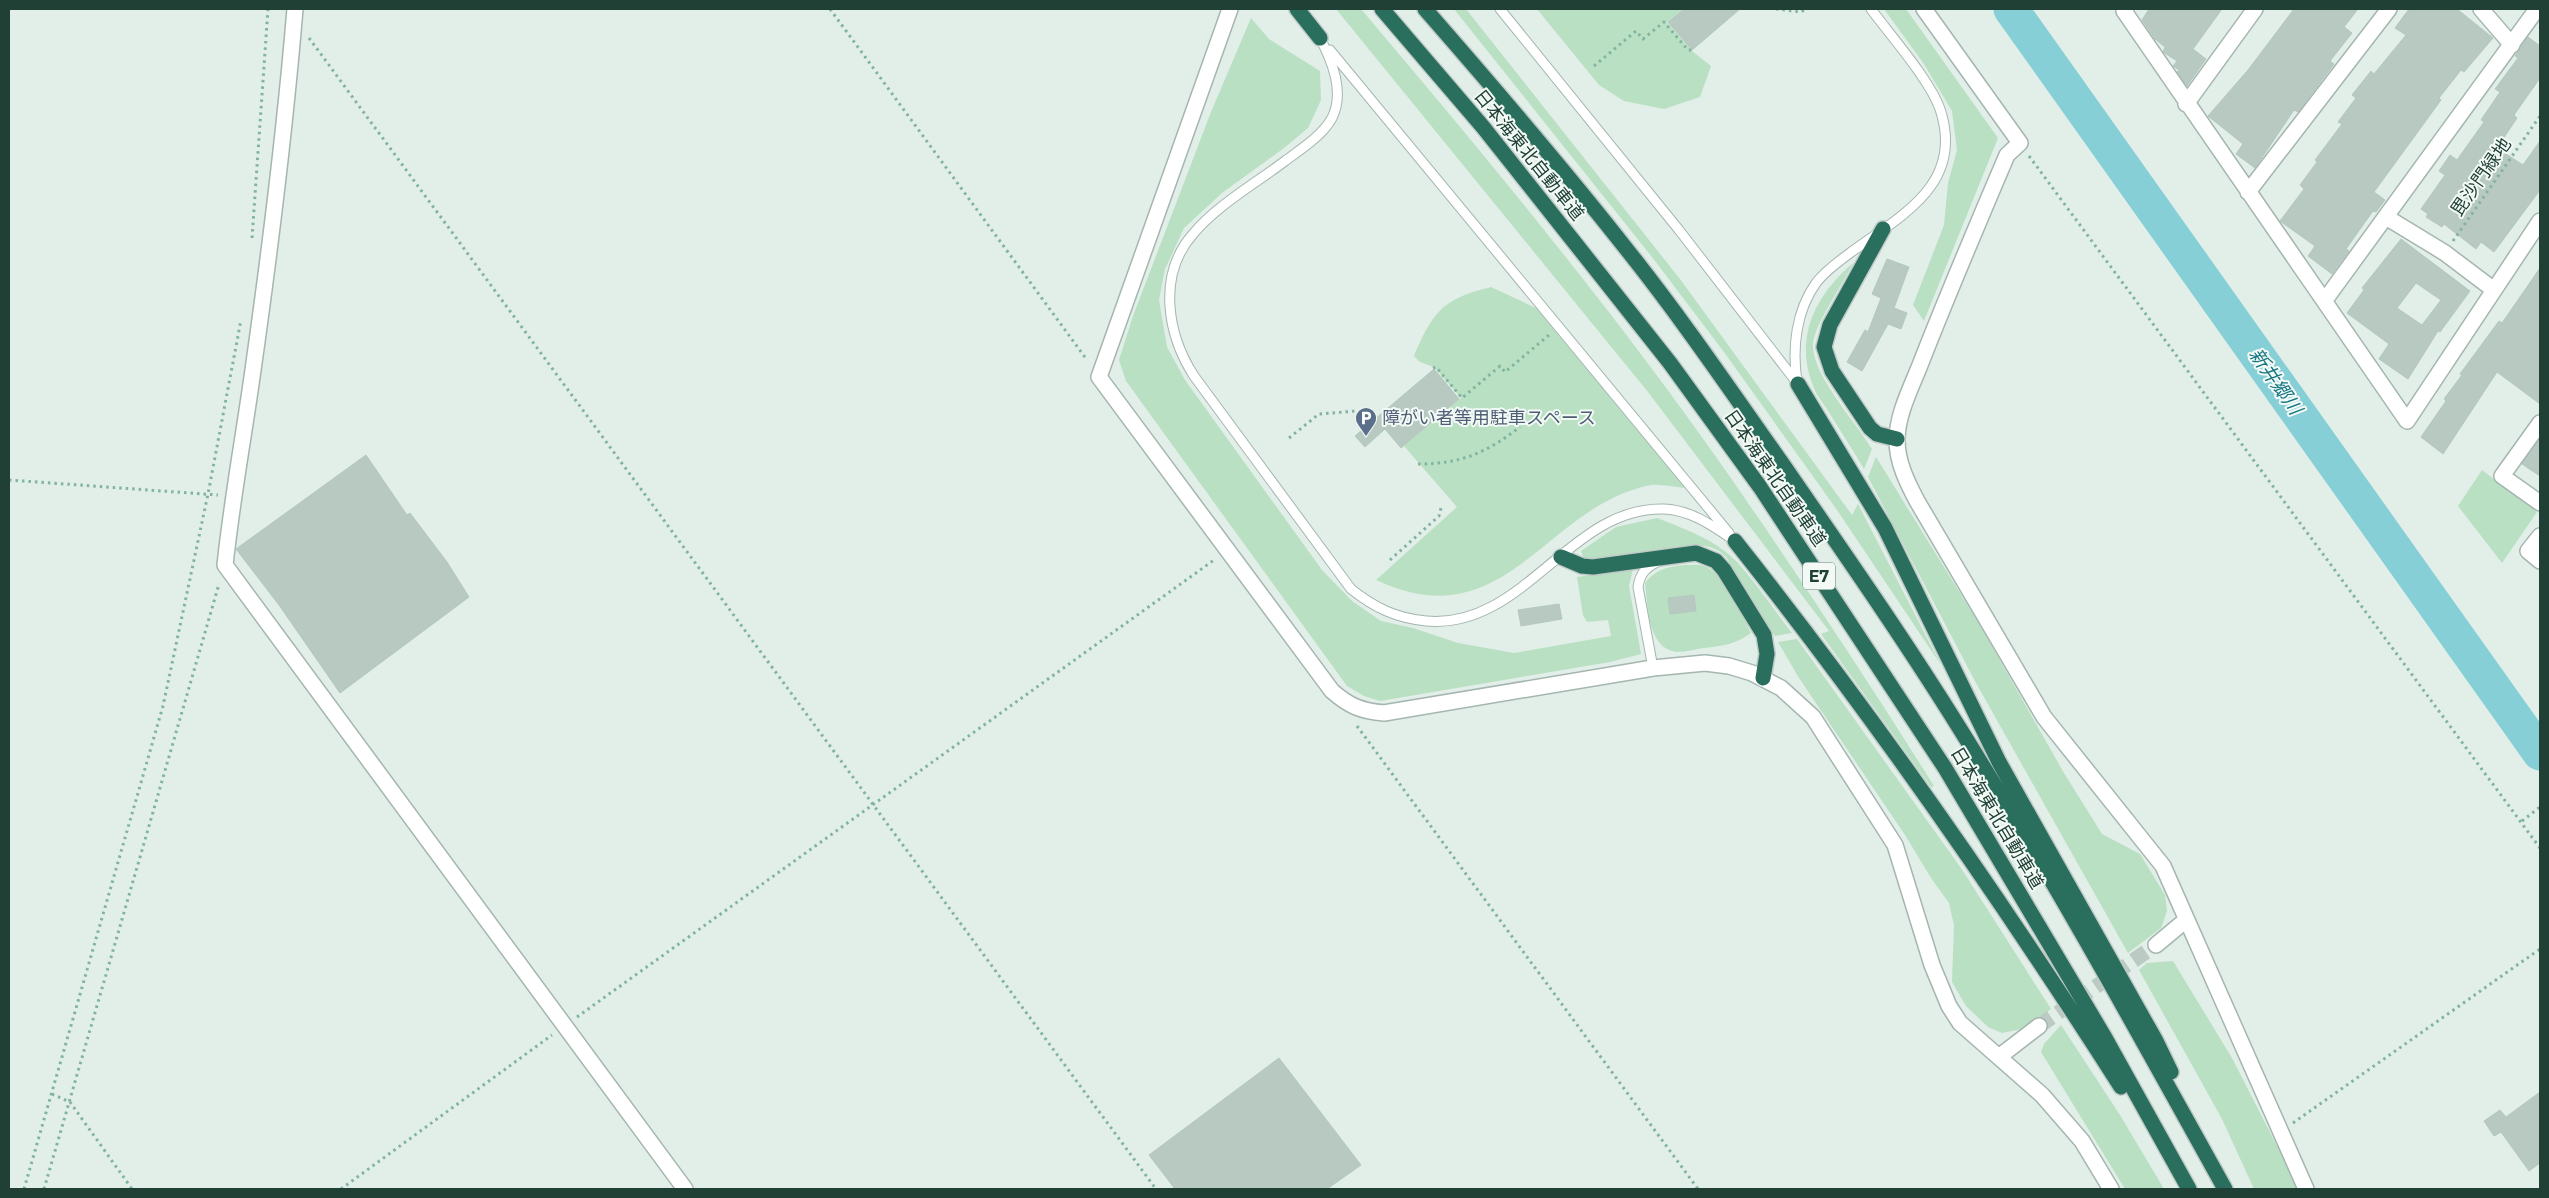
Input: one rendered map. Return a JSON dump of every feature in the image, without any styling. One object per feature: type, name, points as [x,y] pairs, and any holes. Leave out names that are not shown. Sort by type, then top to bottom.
[{"type":"highway","points":[[1297,9],[1320,38]]},
{"type":"highway","name":"日本海東北自動車道","points":[[1382,9],[1483,127],[1563,227],[1670,363],[1760,487],[1945,768],[2104,1036],[2188,1189]]},
{"type":"highway","name":"日本海東北自動車道","points":[[1425,9],[1552,156],[1630,254],[1723,380],[1853,566],[1959,727],[2023,833],[2093,952],[2227,1189]]},
{"type":"highway","points":[[1883,229],[1830,325],[1824,347],[1832,371],[1870,428],[1877,434],[1897,439]]},
{"type":"highway","points":[[1798,384],[1885,528],[1951,660],[1999,762],[2156,1041],[2227,1189]]},
{"type":"highway","points":[[1736,541],[1844,681],[1927,798],[2090,1038],[2188,1189]]},
{"type":"highway","points":[[1562,557],[1582,566],[1599,567],[1696,553],[1716,561],[1724,570],[1764,635],[1767,654],[1763,678]]},
{"type":"street","points":[[1230,9],[1099,377],[1227,551],[1332,691],[1349,706],[1366,712],[1384,713],[1653,668],[1705,663],[1730,666],[1763,678],[1781,688],[1813,717],[1882,821],[1898,853],[1932,965],[1949,1006],[1960,1023],[2000,1056],[2042,1095],[2082,1141],[2111,1189]]},
{"type":"street","points":[[1924,9],[2020,143],[2007,155],[1953,281],[1905,404],[1897,439],[1899,457],[1905,477],[1917,501],[2044,717],[2163,866],[2306,1189]]},
{"type":"street","points":[[2126,9],[2124,11],[2186,104],[2325,300],[2407,421],[2540,221]]},
{"type":"street","points":[[2186,104],[2255,9]]},
{"type":"street","points":[[2248,192],[2389,9]]},
{"type":"street","points":[[2481,9],[2512,45]]},
{"type":"street","points":[[2325,300],[2537,9]]},
{"type":"street","points":[[295,14],[254,360],[232,498],[225,564],[566,1025],[684,1189]]},
{"type":"street","points":[[2386,217],[2445,253],[2494,290]]},
{"type":"street","points":[[2540,423],[2502,476],[2540,503]]},
{"type":"street","points":[[2540,536],[2528,551],[2540,561]]},
{"type":"street","points":[[2156,945],[2186,920]]},
{"type":"street","points":[[2000,1056],[2039,1026]]},
{"type":"lane","points":[[1500,9],[1667,215],[1798,384]]},
{"type":"lane","points":[[1798,384],[1794,344],[1799,321],[1816,283],[1830,268],[1923,198],[1936,182],[1945,156],[1946,132],[1939,108],[1929,88],[1871,9]]},
{"type":"lane","points":[[1320,38],[1736,541]]},
{"type":"lane","points":[[1320,38],[1332,60],[1336,79],[1337,98],[1333,116],[1326,128],[1192,234],[1182,251],[1170,292],[1170,316],[1174,337],[1182,357],[1351,589],[1368,602],[1389,614],[1434,622],[1457,621],[1480,614],[1500,603],[1602,526],[1622,516],[1641,511],[1664,509],[1685,513],[1706,521],[1736,541]]},
{"type":"lane","points":[[1653,668],[1638,586],[1640,576],[1645,569],[1668,556]]},
{"type":"path","points":[[252,240],[268,9]]},
{"type":"path","points":[[830,9],[1099,377]]},
{"type":"path","points":[[1776,9],[1801,12],[1806,9]]},
{"type":"path","points":[[295,14],[1156,1189]]},
{"type":"path","points":[[1594,66],[1636,31],[1644,39],[1664,22],[1688,50],[1693,50]]},
{"type":"path","name":"毘沙門緑地","points":[[2445,253],[2540,116]]},
{"type":"path","points":[[2020,143],[2522,821],[2540,848]]},
{"type":"path","points":[[24,1189],[163,706],[208,494],[241,318]]},
{"type":"path","points":[[1433,368],[1436,367],[1462,398],[1500,366],[1505,372],[1553,332]]},
{"type":"path","points":[[1289,438],[1319,414],[1356,411]]},
{"type":"path","points":[[1418,464],[1454,462],[1467,458],[1498,443],[1520,426]]},
{"type":"path","points":[[9,480],[208,494],[232,498]]},
{"type":"path","points":[[1390,560],[1439,516],[1441,508]]},
{"type":"path","points":[[340,1189],[1227,551]]},
{"type":"path","points":[[44,1189],[225,564]]},
{"type":"path","points":[[1355,723],[1698,1189]]},
{"type":"path","points":[[2522,821],[2540,807]]},
{"type":"path","points":[[2280,1132],[2540,950]]},
{"type":"path","points":[[52,1094],[70,1102],[132,1189]]},
{"type":"green space","points":[[1336,9],[1361,9],[1503,179],[1596,295],[1755,512],[1934,786],[1931,787],[1821,634],[1829,631],[1648,392]]},
{"type":"green space","points":[[1454,9],[1466,9],[1680,279],[1852,515],[1858,504],[1941,665],[1837,510],[1724,352],[1652,257]]},
{"type":"green space","points":[[1537,9],[1683,9],[1667,22],[1692,51],[1711,66],[1700,97],[1664,109],[1624,101],[1599,85]]},
{"type":"green space","points":[[1884,9],[1906,9],[1998,138],[1924,321],[1913,305],[1944,225],[1948,183],[1957,150],[1952,111],[1924,64]]},
{"type":"green space","points":[[1251,18],[1269,39],[1320,71],[1321,100],[1308,128],[1222,193],[1184,228],[1165,269],[1159,300],[1167,347],[1185,380],[1322,570],[1352,601],[1381,621],[1413,628],[1458,643],[1514,653],[1611,636],[1608,620],[1587,622],[1583,615],[1577,577],[1633,569],[1629,586],[1641,654],[1610,662],[1380,701],[1364,696],[1347,686],[1126,381],[1119,360],[1133,316],[1211,112]]},
{"type":"green space","points":[[1853,263],[1824,314],[1813,343],[1814,355],[1826,382],[1872,449],[1864,469],[1815,391],[1808,370],[1806,352],[1807,335],[1811,319],[1818,304],[1828,289]]},
{"type":"green space","points":[[1491,287],[1536,308],[1685,488],[1651,485],[1614,498],[1581,517],[1522,563],[1492,582],[1459,594],[1421,594],[1376,580],[1457,507],[1404,446],[1461,398],[1434,367],[1420,362],[1414,356],[1427,328],[1441,309],[1461,297]]},
{"type":"green space","points":[[1876,457],[1981,627],[2064,773],[2102,834],[2140,854],[2165,895],[2167,911],[2161,928],[2128,953],[1976,683],[1868,477]]},
{"type":"green space","points":[[2482,470],[2537,512],[2502,563],[2458,506]]},
{"type":"green space","points":[[1657,518],[1710,541],[1729,554],[1752,579],[1792,633],[1775,636],[1735,575],[1727,558],[1713,548],[1697,545],[1678,547],[1617,560],[1599,561],[1583,557],[1581,551],[1616,527]]},
{"type":"green space","points":[[1684,565],[1704,566],[1712,570],[1719,577],[1732,595],[1751,633],[1729,644],[1684,652],[1667,649],[1660,643],[1654,635],[1651,625],[1645,583],[1662,570]]},
{"type":"green space","points":[[1797,639],[1961,868],[2051,1009],[2026,1028],[2002,1033],[1988,1027],[1966,1006],[1952,982],[1954,925],[1949,903],[1799,678],[1778,642]]},
{"type":"green space","points":[[2173,961],[2232,1058],[2299,1189],[2254,1189],[2222,1119],[2139,970],[2147,963]]},
{"type":"green space","points":[[2061,1025],[2120,1115],[2164,1189],[2125,1189],[2041,1052],[2044,1044]]},
{"type":"building","points":[[1684,9],[1740,9],[1692,50],[1668,22]]},
{"type":"building","points":[[2149,9],[2222,9],[2193,49],[2206,59],[2187,86],[2177,72],[2179,70],[2173,66],[2177,61],[2163,52],[2165,47],[2155,39],[2142,20]]},
{"type":"building","points":[[2294,9],[2358,9],[2344,27],[2352,33],[2330,61],[2334,64],[2298,112],[2294,110],[2255,168],[2236,154],[2243,144],[2208,116],[2248,70]]},
{"type":"building","points":[[2409,9],[2457,9],[2493,38],[2464,72],[2461,70],[2439,98],[2441,100],[2374,192],[2385,200],[2376,212],[2373,211],[2346,249],[2349,251],[2332,274],[2308,256],[2315,246],[2280,221],[2304,189],[2300,185],[2317,162],[2315,160],[2342,124],[2338,122],[2356,98],[2352,95],[2371,71],[2374,74],[2406,35],[2395,28]]},
{"type":"building","points":[[2528,37],[2540,46],[2540,78],[2514,115],[2517,118],[2497,148],[2523,165],[2540,141],[2540,190],[2494,252],[2481,242],[2476,249],[2444,224],[2442,227],[2426,217],[2428,214],[2421,209],[2445,175],[2439,171],[2450,155],[2457,160],[2484,122],[2481,120],[2500,92],[2495,89],[2518,58],[2515,56]]},
{"type":"building","points":[[2401,239],[2470,291],[2440,332],[2438,331],[2408,379],[2379,359],[2389,344],[2347,313],[2364,290],[2362,288]],"holes":[[[2416,283],[2441,300],[2422,325],[2397,308]]]},
{"type":"building","points":[[1887,259],[1909,267],[1894,308],[1907,313],[1901,329],[1888,324],[1862,371],[1847,362],[1865,330],[1868,332],[1881,298],[1872,294]]},
{"type":"building","points":[[2540,268],[2540,404],[2497,372],[2443,454],[2421,437],[2446,401],[2444,399],[2462,375],[2460,374],[2499,321],[2502,323]]},
{"type":"building","points":[[1434,369],[1459,399],[1401,448],[1385,429],[1365,447],[1355,436]]},
{"type":"building","points":[[2540,439],[2540,476],[2522,464]]},
{"type":"building","points":[[366,455],[407,515],[410,513],[447,562],[469,597],[340,693],[279,605],[236,549]]},
{"type":"building","points":[[1694,595],[1696,611],[1670,614],[1668,598]]},
{"type":"building","points":[[1559,604],[1562,619],[1521,626],[1518,610]]},
{"type":"building","points":[[1279,1058],[1361,1165],[1327,1189],[1175,1189],[1149,1155]]},
{"type":"building","points":[[2540,1092],[2540,1163],[2529,1171],[2501,1132],[2494,1136],[2484,1121],[2500,1110],[2506,1117]]},
{"type":"waterway","name":"新井郷川","points":[[2011,9],[2540,753]]},
{"type":"tunnel","points":[[2039,1026],[2156,945]]},
{"type":"place","name":"障がい者等用駐車スペース","points":[[1366,437]]}]
